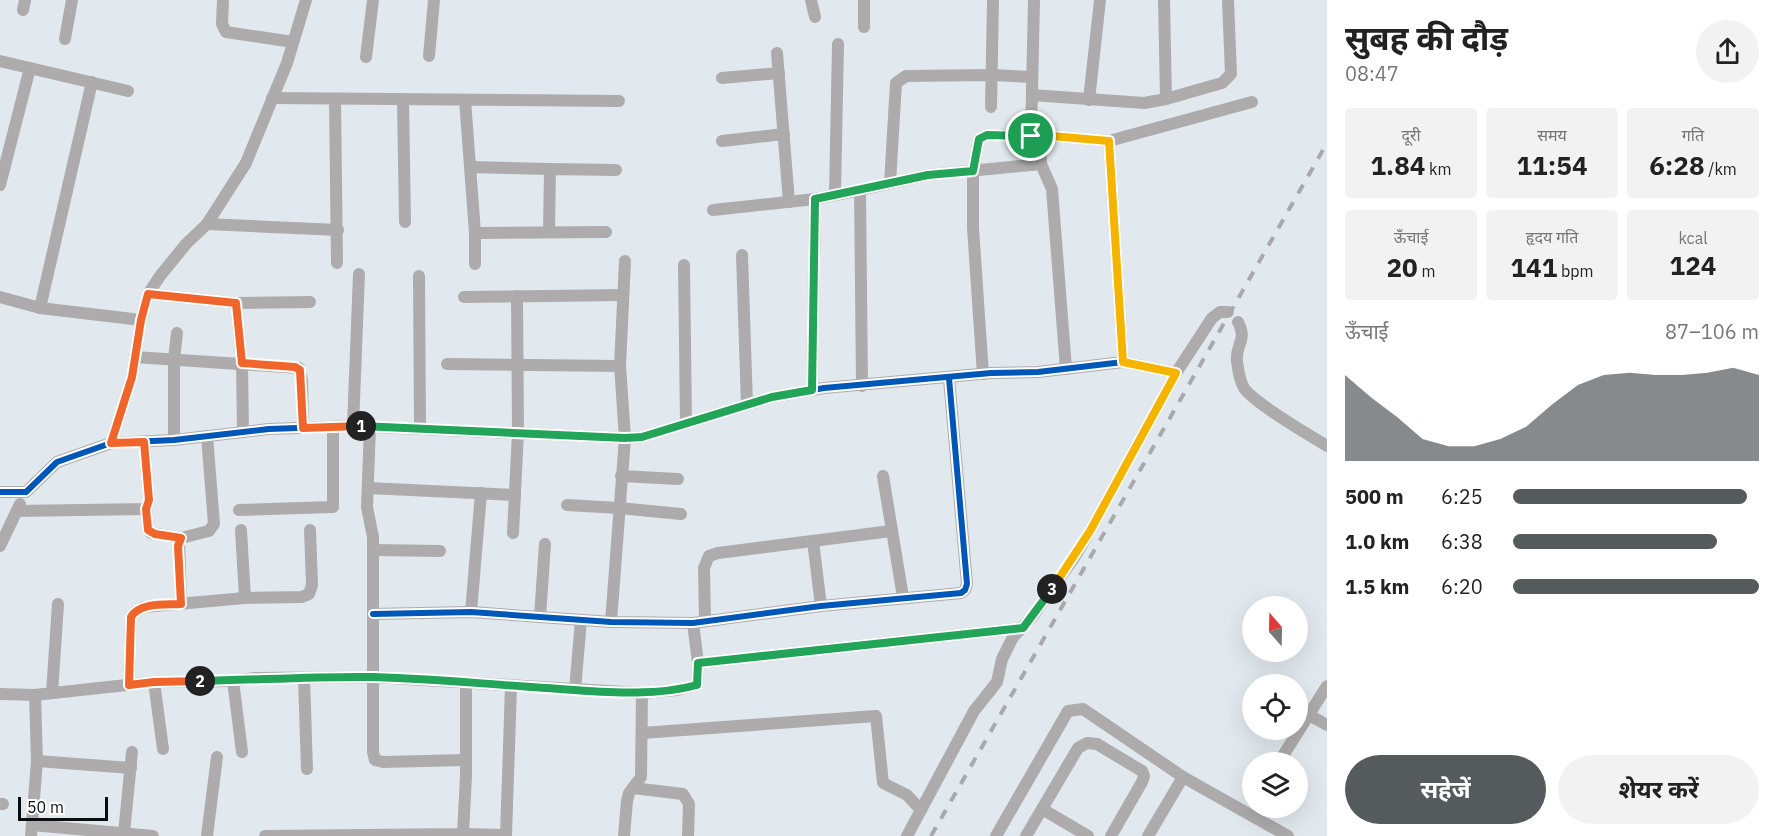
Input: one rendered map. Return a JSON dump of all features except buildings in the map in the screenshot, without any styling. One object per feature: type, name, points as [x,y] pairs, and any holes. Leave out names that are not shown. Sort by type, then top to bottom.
[{"type":"street","points":[[65,39],[72,0]]},
{"type":"street","points":[[223,0],[222,24],[226,32],[293,42]]},
{"type":"street","points":[[111,443],[132,377],[141,320],[148,294],[186,244],[207,224],[246,163],[293,42],[306,0]]},
{"type":"street","points":[[366,57],[374,0]]},
{"type":"street","points":[[429,56],[434,0]]},
{"type":"street","points":[[811,0],[815,17]]},
{"type":"street","points":[[864,0],[864,27]]},
{"type":"street","points":[[991,107],[993,0]]},
{"type":"street","points":[[1034,0],[1032,95],[1041,164],[1052,189],[1066,369]]},
{"type":"street","points":[[1089,100],[1100,0]]},
{"type":"street","points":[[1164,0],[1166,99]]},
{"type":"street","points":[[1032,95],[1144,103],[1222,83],[1232,74],[1228,0]]},
{"type":"street","points":[[835,194],[838,44]]},
{"type":"street","points":[[777,53],[789,201]]},
{"type":"street","points":[[0,61],[128,91]]},
{"type":"street","points":[[0,185],[30,68]]},
{"type":"street","points":[[722,78],[779,73]]},
{"type":"street","points":[[890,183],[897,83],[906,76],[1032,77]]},
{"type":"street","points":[[40,308],[92,82]]},
{"type":"street","points":[[272,98],[619,101]]},
{"type":"street","points":[[335,99],[337,262]]},
{"type":"street","points":[[403,100],[405,222]]},
{"type":"street","points":[[465,100],[476,264]]},
{"type":"street","points":[[983,374],[973,228],[973,171],[979,139],[987,135],[1109,141],[1252,102]]},
{"type":"street","points":[[722,141],[784,134]]},
{"type":"street","points":[[1109,141],[1123,362]]},
{"type":"street","points":[[713,210],[815,199],[928,175],[1041,164]]},
{"type":"street","points":[[470,167],[616,170]]},
{"type":"street","points":[[549,231],[550,169]]},
{"type":"street","points":[[860,190],[862,386]]},
{"type":"street","points":[[812,390],[815,199]]},
{"type":"street","points":[[207,224],[338,230]]},
{"type":"street","points":[[475,233],[606,232]]},
{"type":"street","points":[[742,255],[747,405]]},
{"type":"street","points":[[611,622],[625,438],[621,366],[625,261]]},
{"type":"street","points":[[684,265],[686,424]]},
{"type":"street","points":[[353,426],[358,274]]},
{"type":"street","points":[[419,276],[420,428]]},
{"type":"street","points":[[148,294],[236,303],[310,302]]},
{"type":"street","points":[[464,297],[623,295]]},
{"type":"street","points":[[513,533],[518,432],[517,296]]},
{"type":"street","points":[[0,297],[40,308],[141,320]]},
{"type":"street","points":[[236,303],[242,363],[243,432]]},
{"type":"street","points":[[907,836],[974,711],[997,681],[1002,659],[1013,638],[1048,595],[1090,531],[1176,373],[1212,318],[1220,312],[1228,312]]},
{"type":"street","points":[[1238,322],[1243,334],[1237,360],[1240,380],[1244,387],[1255,399],[1327,446]]},
{"type":"street","points":[[174,440],[174,359],[177,333]]},
{"type":"street","points":[[135,357],[299,368],[302,380],[303,428]]},
{"type":"street","points":[[0,546],[26,492],[57,462],[111,443],[353,426],[642,437],[772,397],[812,390],[983,374],[1038,372],[1123,362],[1176,373]]},
{"type":"street","points":[[447,364],[621,366]]},
{"type":"street","points":[[373,614],[471,612],[611,622],[699,622],[903,597],[953,595],[965,590],[967,584],[949,378]]},
{"type":"street","points":[[370,426],[367,507],[373,537],[373,752],[375,760],[383,762],[466,760]]},
{"type":"street","points":[[239,510],[333,507],[333,428]]},
{"type":"street","points":[[144,442],[149,500],[146,509],[148,530],[151,533],[181,538],[209,531],[214,524],[207,436]]},
{"type":"street","points":[[621,476],[678,479]]},
{"type":"street","points":[[883,476],[903,597]]},
{"type":"street","points":[[368,488],[515,495]]},
{"type":"street","points":[[0,492],[26,492]]},
{"type":"street","points":[[471,612],[481,493]]},
{"type":"street","points":[[567,506],[681,514]]},
{"type":"street","points":[[17,511],[146,509]]},
{"type":"street","points":[[240,530],[245,598]]},
{"type":"street","points":[[129,685],[131,617],[135,612],[144,607],[245,598],[302,597],[309,594],[312,585],[310,530]]},
{"type":"street","points":[[0,694],[35,695],[154,682],[374,677],[642,693],[677,690],[697,685],[704,568],[709,556],[891,531]]},
{"type":"street","points":[[181,538],[178,546],[181,604]]},
{"type":"street","points":[[813,541],[821,606]]},
{"type":"street","points":[[540,617],[545,544]]},
{"type":"street","points":[[373,550],[440,551]]},
{"type":"street","points":[[52,693],[58,604]]},
{"type":"street","points":[[575,690],[581,620]]},
{"type":"street","points":[[698,663],[1023,628]]},
{"type":"street","points":[[304,678],[307,769]]},
{"type":"street","points":[[234,681],[242,752]]},
{"type":"street","points":[[154,682],[164,749]]},
{"type":"street","points":[[463,834],[466,683]]},
{"type":"street","points":[[265,836],[463,834],[506,836],[511,686]]},
{"type":"street","points":[[1286,752],[1327,686]]},
{"type":"street","points":[[624,836],[629,793],[641,777],[642,693]]},
{"type":"street","points":[[35,695],[37,761],[31,831],[124,833],[153,836]]},
{"type":"street","points":[[996,836],[1068,711],[1083,710],[1183,777],[1242,805]]},
{"type":"street","points":[[1309,715],[1327,725]]},
{"type":"street","points":[[642,733],[876,716],[883,783],[907,795],[921,810]]},
{"type":"street","points":[[1026,836],[1078,748],[1087,743],[1097,744],[1142,771],[1144,776],[1111,836]]},
{"type":"street","points":[[124,833],[132,752]]},
{"type":"street","points":[[207,836],[217,757]]},
{"type":"street","points":[[37,761],[131,768]]},
{"type":"street","points":[[1148,836],[1183,777]]},
{"type":"street","points":[[633,788],[683,794],[689,804],[688,836]]},
{"type":"street","points":[[1042,809],[1088,836]]},
{"type":"street","points":[[1262,818],[1287,836]]},
{"type":"railway","points":[[931,836],[1327,143]]},
{"type":"cycle path","points":[[0,492],[26,492],[57,462],[111,443],[174,440],[269,429],[353,426],[642,437],[772,397],[824,388],[991,373],[1038,372],[1123,362],[1176,373]]},
{"type":"cycle path","points":[[373,614],[471,612],[611,622],[693,623],[821,606],[961,593],[967,584],[949,378]]},
{"type":"route","points":[[987,135],[1031,136],[1109,141],[1123,362],[1176,373],[1074,558],[1023,628],[698,663],[697,685],[677,690],[642,693],[374,677],[255,678],[234,681],[154,682],[129,685],[131,617],[144,607],[181,604],[178,546],[181,538],[155,534],[148,530],[146,509],[149,500],[144,442],[111,443],[132,377],[141,320],[148,294],[236,303],[242,363],[299,368],[302,380],[303,428],[380,426],[642,437],[772,397],[812,390],[815,199],[928,175],[973,171],[979,139],[987,135]]}]
